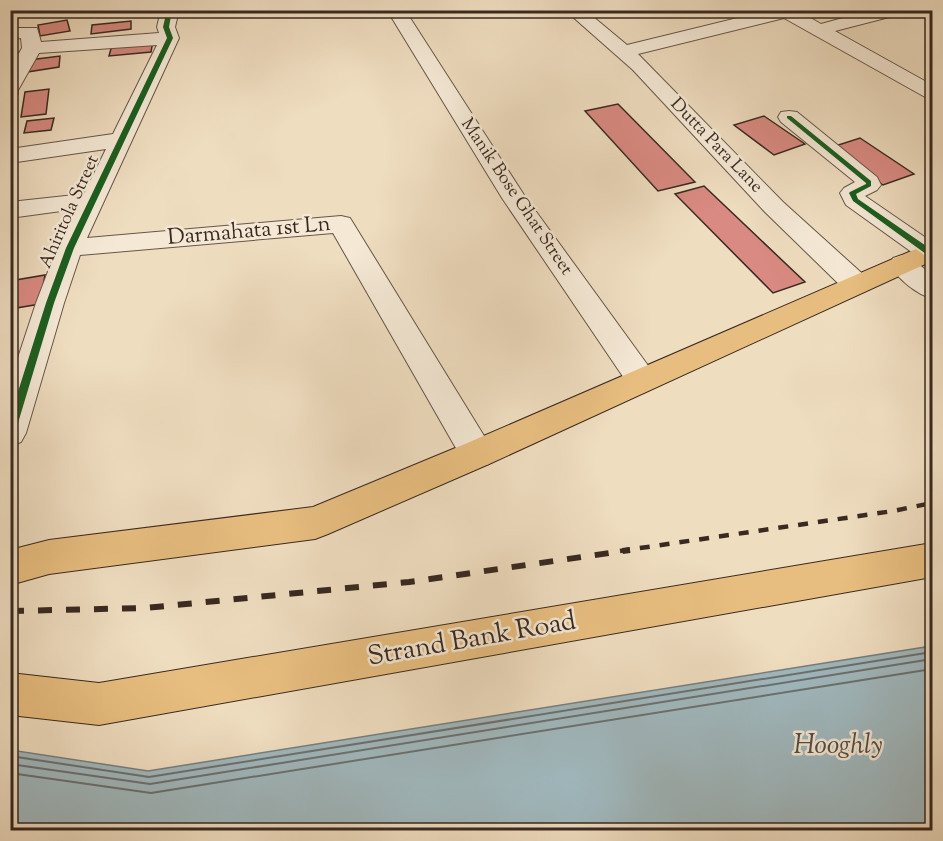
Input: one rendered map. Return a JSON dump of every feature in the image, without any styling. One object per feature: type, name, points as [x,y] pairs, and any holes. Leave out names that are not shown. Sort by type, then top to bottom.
[{"type":"main road","points":[[13,574],[49,557],[315,523],[477,454],[921,256]]},
{"type":"main road","name":"Strand Bank Road","points":[[10,694],[99,704],[933,560]]},
{"type":"street","name":"Ahiritola Street","points":[[10,433],[50,303],[70,248],[170,38],[166,27],[170,10]]},
{"type":"street","name":"Dutta Para Lane","points":[[574,10],[640,66],[774,207],[856,284]]},
{"type":"street","points":[[819,30],[895,10]]},
{"type":"street","name":"Manik Bose Ghat Street","points":[[397,11],[514,198],[641,379]]},
{"type":"street","points":[[623,52],[785,11],[933,93]]},
{"type":"street","points":[[10,34],[30,32],[32,48],[10,88]]},
{"type":"street","points":[[32,48],[170,38]]},
{"type":"street","points":[[789,117],[869,182],[869,185],[852,193],[855,200],[921,256],[933,289]]},
{"type":"street","points":[[10,156],[120,140]]},
{"type":"street","points":[[10,210],[93,200]]},
{"type":"street","name":"Darmahata 1st Ln","points":[[70,248],[341,224],[477,454]]},
{"type":"water","name":"Hooghly","points":[[932,646],[932,830],[11,830],[11,750],[148,771]]},
{"type":"building","points":[[10,10],[40,10],[40,15],[10,18]]},
{"type":"building","points":[[67,20],[70,31],[40,36],[38,25]]},
{"type":"building","points":[[131,21],[131,29],[91,34],[92,25]]},
{"type":"building","points":[[153,41],[151,52],[109,56],[112,45]]},
{"type":"building","points":[[60,56],[59,67],[27,72],[29,60]]},
{"type":"building","points":[[49,89],[46,114],[21,117],[25,92]]},
{"type":"building","points":[[18,93],[11,122],[10,122],[10,94]]},
{"type":"building","points":[[618,104],[695,182],[658,191],[585,111]]},
{"type":"building","points":[[764,116],[805,144],[774,155],[734,125]]},
{"type":"building","points":[[54,118],[51,130],[24,133],[27,121]]},
{"type":"building","points":[[860,138],[914,174],[883,185],[829,148]]},
{"type":"building","points":[[704,186],[805,282],[773,293],[675,194]]},
{"type":"building","points":[[45,275],[40,304],[10,309],[10,281]]},
{"type":"railway","points":[[620,551],[893,511],[932,503]]},
{"type":"railway","points":[[10,611],[146,608],[409,582],[630,550]]},
{"type":"cycle path","points":[[10,433],[50,303],[70,248],[170,38],[166,27],[170,10]]},
{"type":"cycle path","points":[[789,117],[869,182],[869,185],[852,193],[855,200],[929,252]]}]
